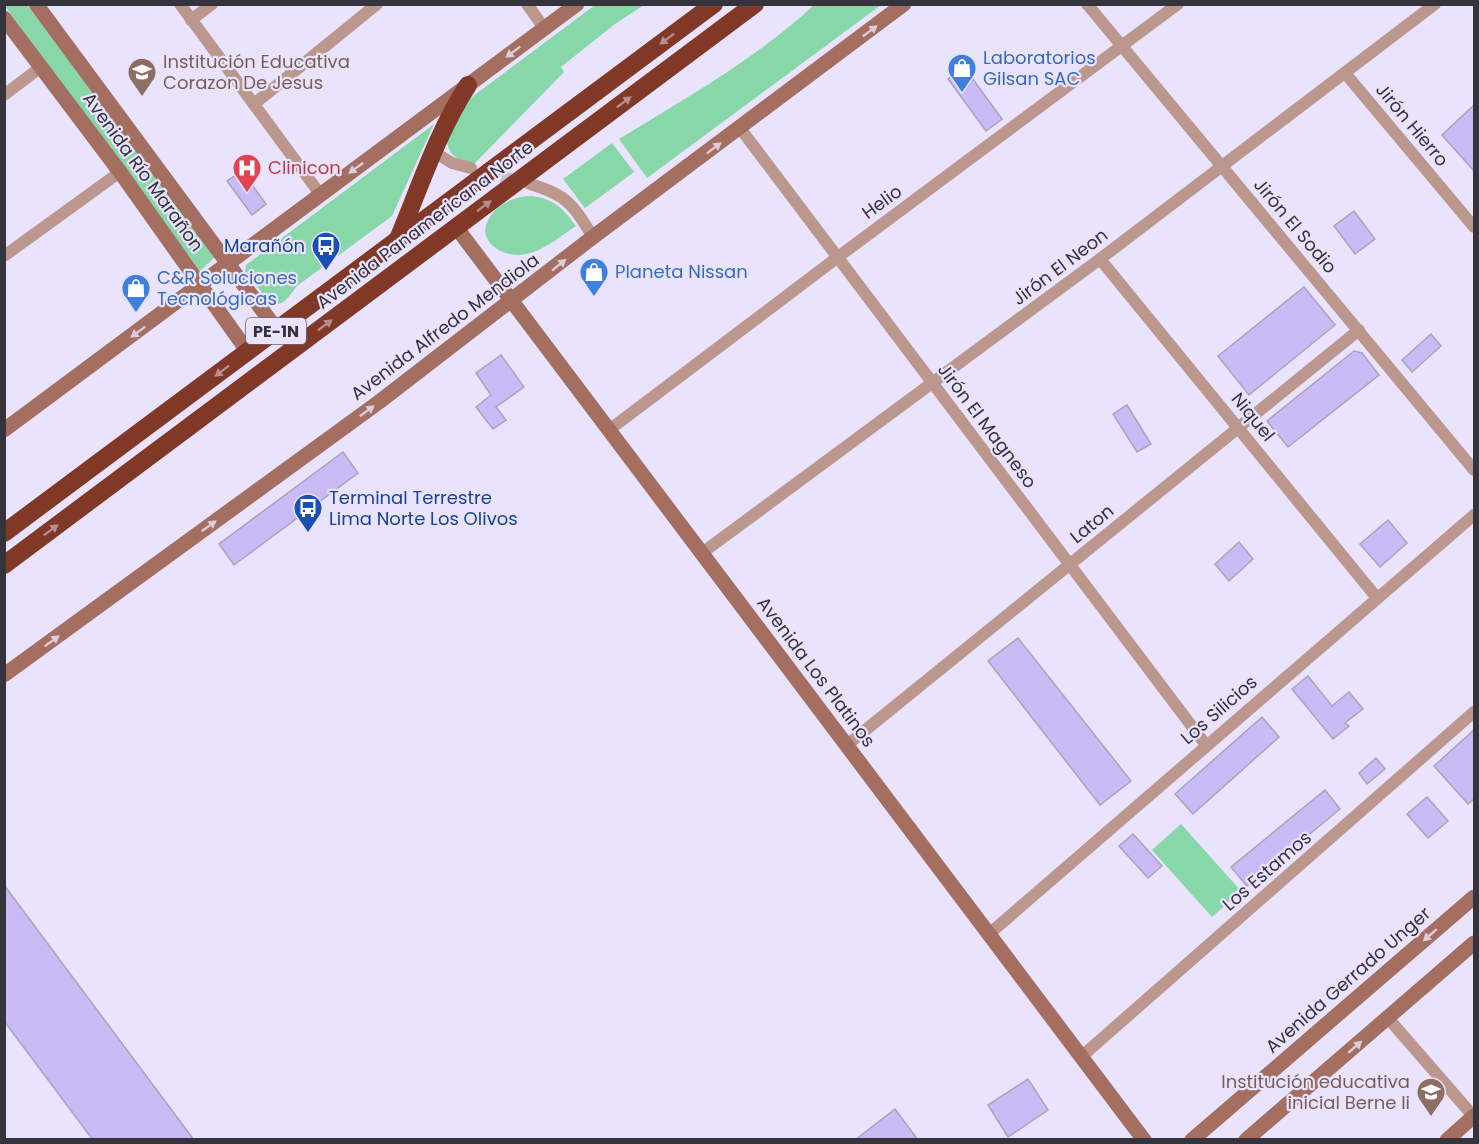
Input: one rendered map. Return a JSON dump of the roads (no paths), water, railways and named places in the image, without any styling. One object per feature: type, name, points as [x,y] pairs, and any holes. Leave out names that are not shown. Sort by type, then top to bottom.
[{"type":"highway","name":"Avenida Panamericana Norte","points":[[4,533],[714,4]]},
{"type":"highway","name":"Avenida Panamericana Norte","points":[[4,565],[755,4]]},
{"type":"highway","points":[[398,240],[450,113],[468,85]]},
{"type":"main road","name":"Avenida Río Marañon","points":[[36,4],[277,330]]},
{"type":"main road","points":[[4,430],[229,265],[577,4]]},
{"type":"main road","name":"Avenida Alfredo Mendiola","points":[[4,675],[379,402],[593,237],[904,4]]},
{"type":"main road","name":"Avenida Río Marañon","points":[[4,18],[120,171],[248,352]]},
{"type":"main road","name":"Avenida Los Platinos","points":[[456,227],[1144,1140]]},
{"type":"main road","name":"Avenida Gerrado Unger","points":[[1192,1140],[1474,897]]},
{"type":"main road","points":[[1246,1140],[1474,943]]},
{"type":"main road","points":[[1447,1140],[1474,1117]]},
{"type":"street","points":[[180,4],[320,195]]},
{"type":"street","points":[[191,20],[212,4]]},
{"type":"street","points":[[254,104],[377,4]]},
{"type":"street","points":[[527,4],[544,28]]},
{"type":"street","name":"Jirón El Sodio","points":[[1087,4],[1474,470]]},
{"type":"street","name":"Helio","points":[[609,430],[1178,4]]},
{"type":"street","name":"Jirón El Neon","points":[[702,553],[1222,168],[1435,4]]},
{"type":"street","points":[[4,95],[41,67]]},
{"type":"street","name":"Jirón Hierro","points":[[1345,73],[1474,227]]},
{"type":"street","name":"Jirón El Magneso","points":[[740,128],[1206,746]]},
{"type":"street","points":[[434,152],[452,163],[471,168]]},
{"type":"street","points":[[4,256],[120,171]]},
{"type":"street","points":[[530,184],[565,198],[593,237]]},
{"type":"street","name":"Niquel","points":[[1100,259],[1377,598]]},
{"type":"street","name":"Laton","points":[[847,745],[1359,330]]},
{"type":"street","name":"Los Silicios","points":[[989,934],[1474,515]]},
{"type":"street","name":"Los Estamos","points":[[1081,1057],[1474,712]]},
{"type":"street","points":[[1388,1018],[1474,1117]]},
{"type":"tunnel","points":[[484,172],[522,182]]},
{"type":"place","name":"Laboratorios Gilsan SAC","points":[[962,94]]},
{"type":"place","name":"Institución Educativa Corazon De Jesus","points":[[142,98]]},
{"type":"place","name":"Clinicon","points":[[247,194]]},
{"type":"place","name":"Marañón","points":[[326,272]]},
{"type":"place","name":"Planeta Nissan","points":[[594,298]]},
{"type":"place","name":"C&R Soluciones Tecnológicas","points":[[136,314]]},
{"type":"place","name":"Terminal Terrestre Lima Norte Los Olivos","points":[[308,534]]},
{"type":"place","name":"Institución educativa inicial Berne Ii","points":[[1431,1118]]}]
